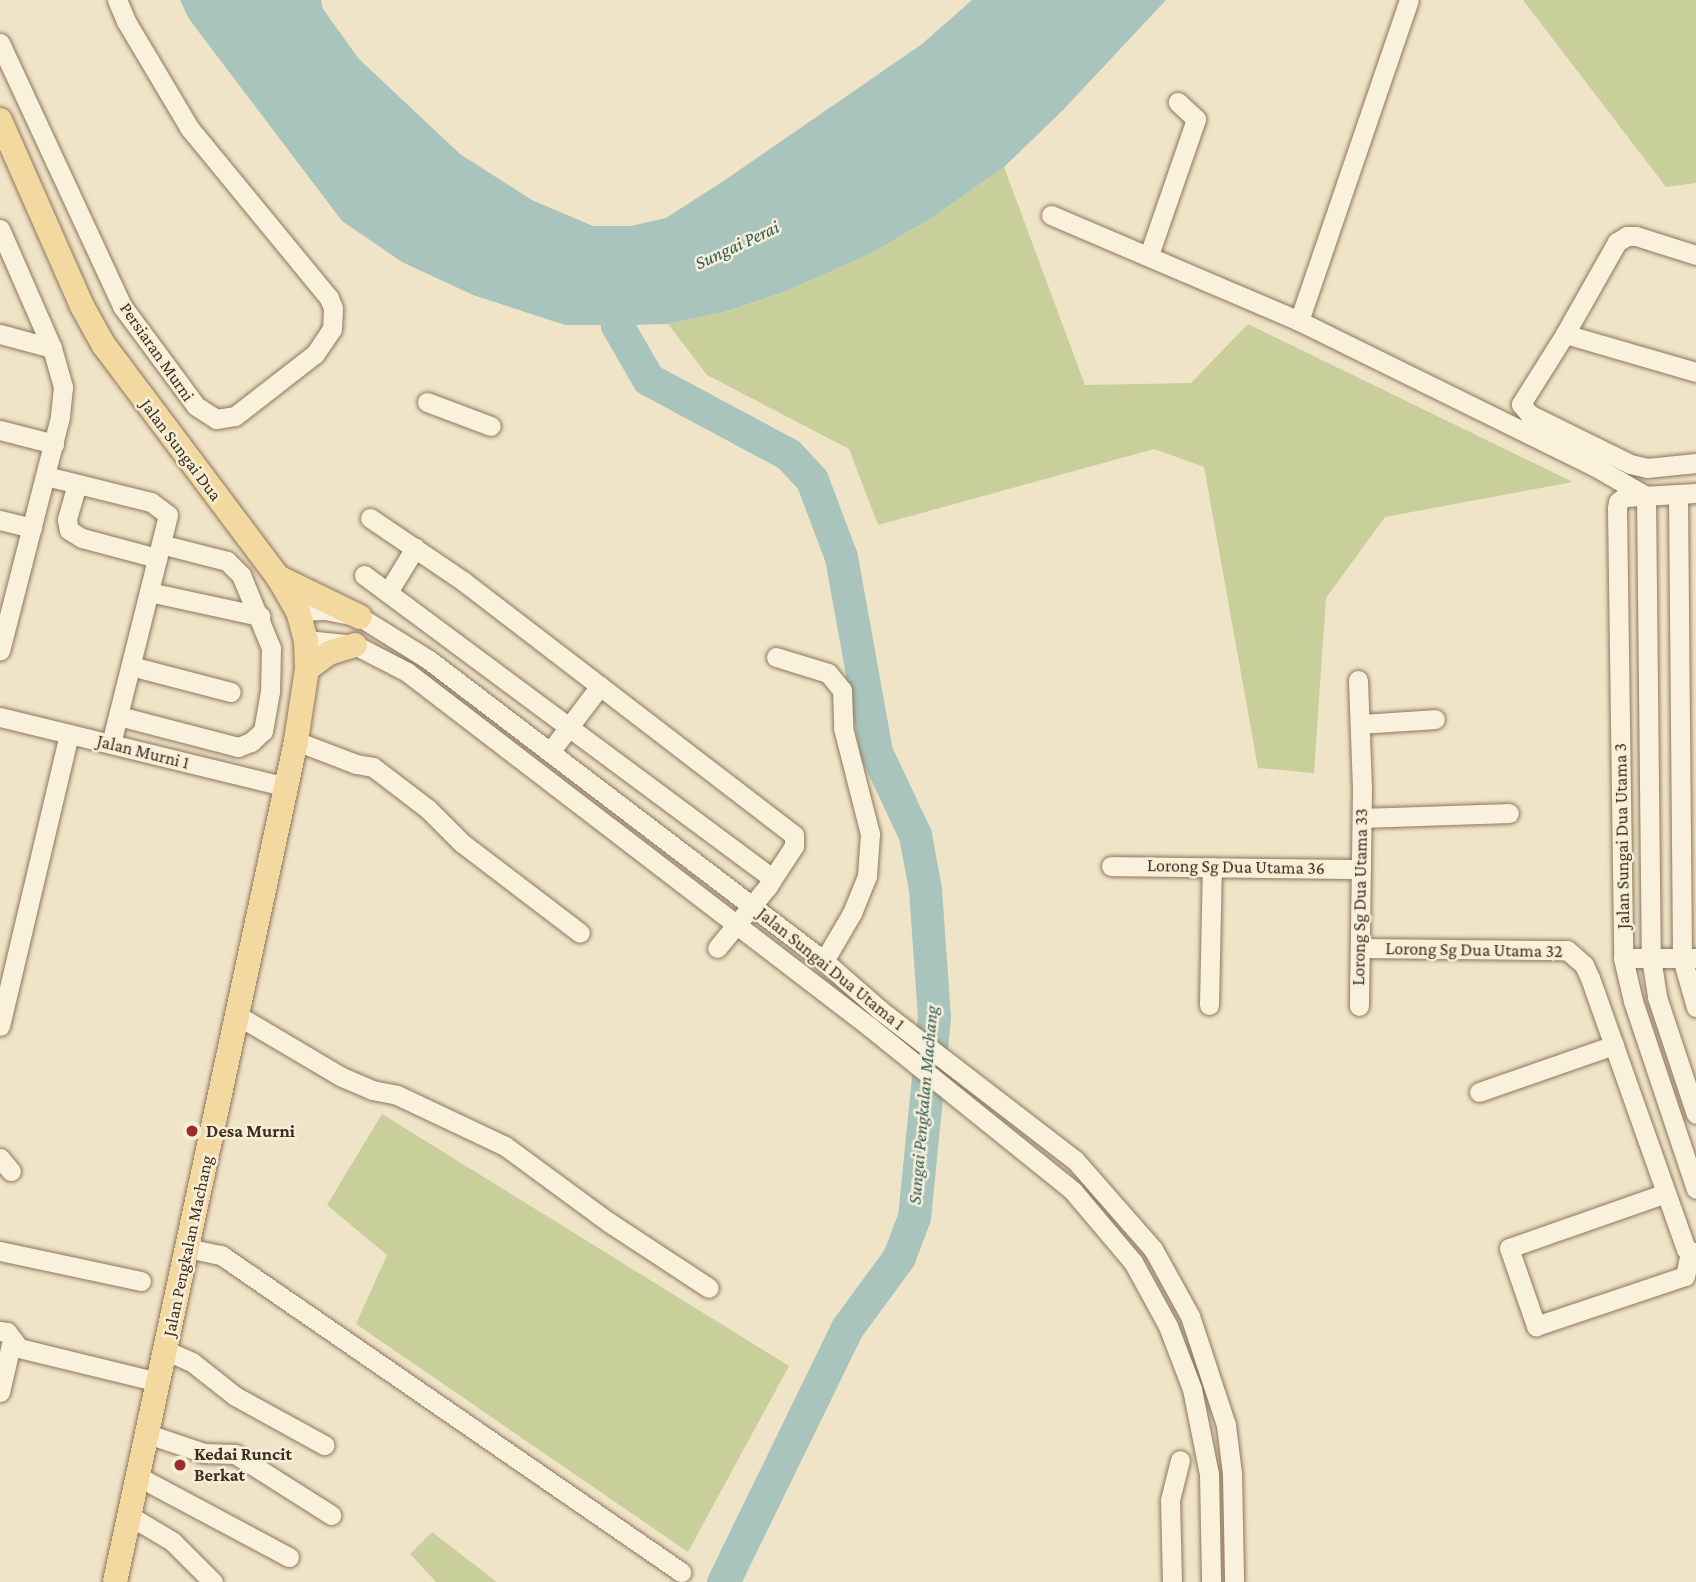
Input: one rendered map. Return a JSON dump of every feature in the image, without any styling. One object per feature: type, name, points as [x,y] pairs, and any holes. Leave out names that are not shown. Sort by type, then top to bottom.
[{"type":"main road","name":"Jalan Sungai Dua","points":[[0,120],[82,306],[103,344],[278,577],[298,611],[306,640],[307,668],[287,787]]},
{"type":"main road","points":[[278,577],[360,617]]},
{"type":"main road","points":[[307,668],[329,653],[355,645]]},
{"type":"main road","name":"Jalan Pengkalan Machang","points":[[115,1582],[287,787]]},
{"type":"street","name":"Persiaran Murni","points":[[0,43],[122,306],[195,406],[216,419],[234,416],[315,354],[332,330],[334,308],[329,298],[190,129],[126,21],[117,0]]},
{"type":"street","points":[[1299,321],[1409,0]]},
{"type":"street","points":[[1149,255],[1196,119],[1178,102]]},
{"type":"street","points":[[1051,215],[1299,321],[1594,466],[1646,496]]},
{"type":"street","points":[[0,650],[4,612],[32,528],[54,444],[62,387],[52,348],[1,233]]},
{"type":"street","points":[[1696,256],[1636,236],[1626,236],[1617,242],[1565,334],[1521,404],[1523,410],[1640,467],[1696,463]]},
{"type":"street","points":[[0,334],[52,348]]},
{"type":"street","points":[[1565,334],[1696,372]]},
{"type":"street","points":[[427,402],[491,426]]},
{"type":"street","points":[[0,430],[54,444]]},
{"type":"street","points":[[46,476],[151,502],[168,515],[111,744]]},
{"type":"street","points":[[77,484],[67,520],[69,530],[82,538],[227,561],[241,575],[271,648],[270,692],[263,731],[251,742],[238,747],[119,716]]},
{"type":"street","points":[[1687,495],[1689,958],[1696,1007]]},
{"type":"street","name":"Jalan Sungai Dua Utama 3","points":[[1687,495],[1624,497],[1618,502],[1617,508],[1623,958],[1633,1001],[1696,1189]]},
{"type":"street","name":"Jalan Sungai Dua Utama 3","points":[[1646,496],[1651,958],[1657,998],[1696,1114]]},
{"type":"street","points":[[370,518],[463,580],[794,835],[794,846],[771,881],[717,948]]},
{"type":"street","points":[[0,520],[32,528]]},
{"type":"street","points":[[388,592],[415,548]]},
{"type":"street","points":[[364,575],[768,875],[771,881]]},
{"type":"street","points":[[149,592],[260,616]]},
{"type":"street","name":"Jalan Sungai Dua Utama 1","points":[[298,611],[325,610],[360,617],[429,660],[824,961],[875,1018],[988,1120],[1073,1191],[1133,1262],[1168,1326],[1192,1389],[1201,1423],[1209,1474],[1211,1582]]},
{"type":"street","name":"Jalan Sungai Dua Utama 1","points":[[306,640],[355,645],[407,672],[737,925],[1007,1105],[1075,1160],[1153,1249],[1190,1316],[1214,1381],[1226,1425],[1232,1473],[1234,1582]]},
{"type":"street","points":[[776,657],[828,673],[842,690],[844,728],[870,834],[867,876],[852,913],[824,961]]},
{"type":"street","points":[[131,666],[231,691]]},
{"type":"street","name":"Lorong Sg Dua Utama 33","points":[[1358,680],[1362,788],[1359,1006]]},
{"type":"street","points":[[550,752],[600,686]]},
{"type":"street","name":"Jalan Murni 1","points":[[0,717],[287,787]]},
{"type":"street","points":[[1360,724],[1436,719]]},
{"type":"street","points":[[0,1026],[69,734]]},
{"type":"street","points":[[296,741],[356,764],[373,767],[428,809],[462,843],[580,933]]},
{"type":"street","points":[[1362,818],[1508,813]]},
{"type":"street","name":"Lorong Sg Dua Utama 36","points":[[1111,866],[1361,869]]},
{"type":"street","points":[[1209,1005],[1212,867]]},
{"type":"street","name":"Lorong Sg Dua Utama 32","points":[[1360,948],[1567,950],[1584,965],[1614,1045]]},
{"type":"street","points":[[1623,958],[1689,958]]},
{"type":"street","points":[[237,1015],[342,1077],[372,1090],[397,1095],[505,1146],[610,1223],[709,1288]]},
{"type":"street","points":[[1479,1092],[1614,1045],[1666,1193],[1693,1252],[1685,1276],[1536,1326],[1509,1248],[1666,1193]]},
{"type":"street","points":[[187,1248],[221,1255],[681,1572]]},
{"type":"street","points":[[0,1251],[141,1281]]},
{"type":"street","points":[[6,1335],[19,1348],[158,1382]]},
{"type":"street","points":[[0,1392],[6,1335]]},
{"type":"street","points":[[165,1350],[192,1362],[234,1396],[324,1445]]},
{"type":"street","points":[[148,1434],[204,1453],[235,1454],[331,1515]]},
{"type":"street","points":[[1172,1582],[1170,1500],[1180,1460]]},
{"type":"street","points":[[139,1477],[289,1557]]},
{"type":"street","points":[[130,1516],[172,1541],[213,1582]]},
{"type":"green space","points":[[1523,0],[1696,0],[1696,183],[1666,187]]},
{"type":"green space","points":[[1004,167],[1085,385],[1191,383],[1248,324],[1573,482],[1385,517],[1326,598],[1314,773],[1258,768],[1204,467],[1154,449],[878,525],[849,449],[707,375],[668,324],[724,312],[784,292],[870,254],[930,219]]},
{"type":"green space","points":[[382,1114],[789,1366],[688,1552],[356,1324],[387,1255],[327,1205]]},
{"type":"green space","points":[[432,1532],[497,1582],[436,1582],[410,1554]]},
{"type":"water","name":"Sungai Perai","points":[[180,0],[321,0],[323,9],[359,59],[460,154],[532,200],[593,226],[631,226],[666,218],[725,180],[922,44],[972,0],[1166,0],[1063,110],[1004,167],[930,219],[870,254],[784,292],[724,312],[668,324],[565,325],[473,295],[402,262],[342,221],[189,19]]},
{"type":"waterway","name":"Sungai Pengkalan Machang","points":[[610,281],[617,325],[648,379],[788,454],[812,480],[841,557],[876,752],[915,835],[925,889],[934,1017],[914,1217],[899,1257],[847,1328],[723,1582]]},
{"type":"place","name":"Desa Murni","points":[[192,1131]]},
{"type":"place","name":"Kedai Runcit Berkat","points":[[180,1465]]}]
